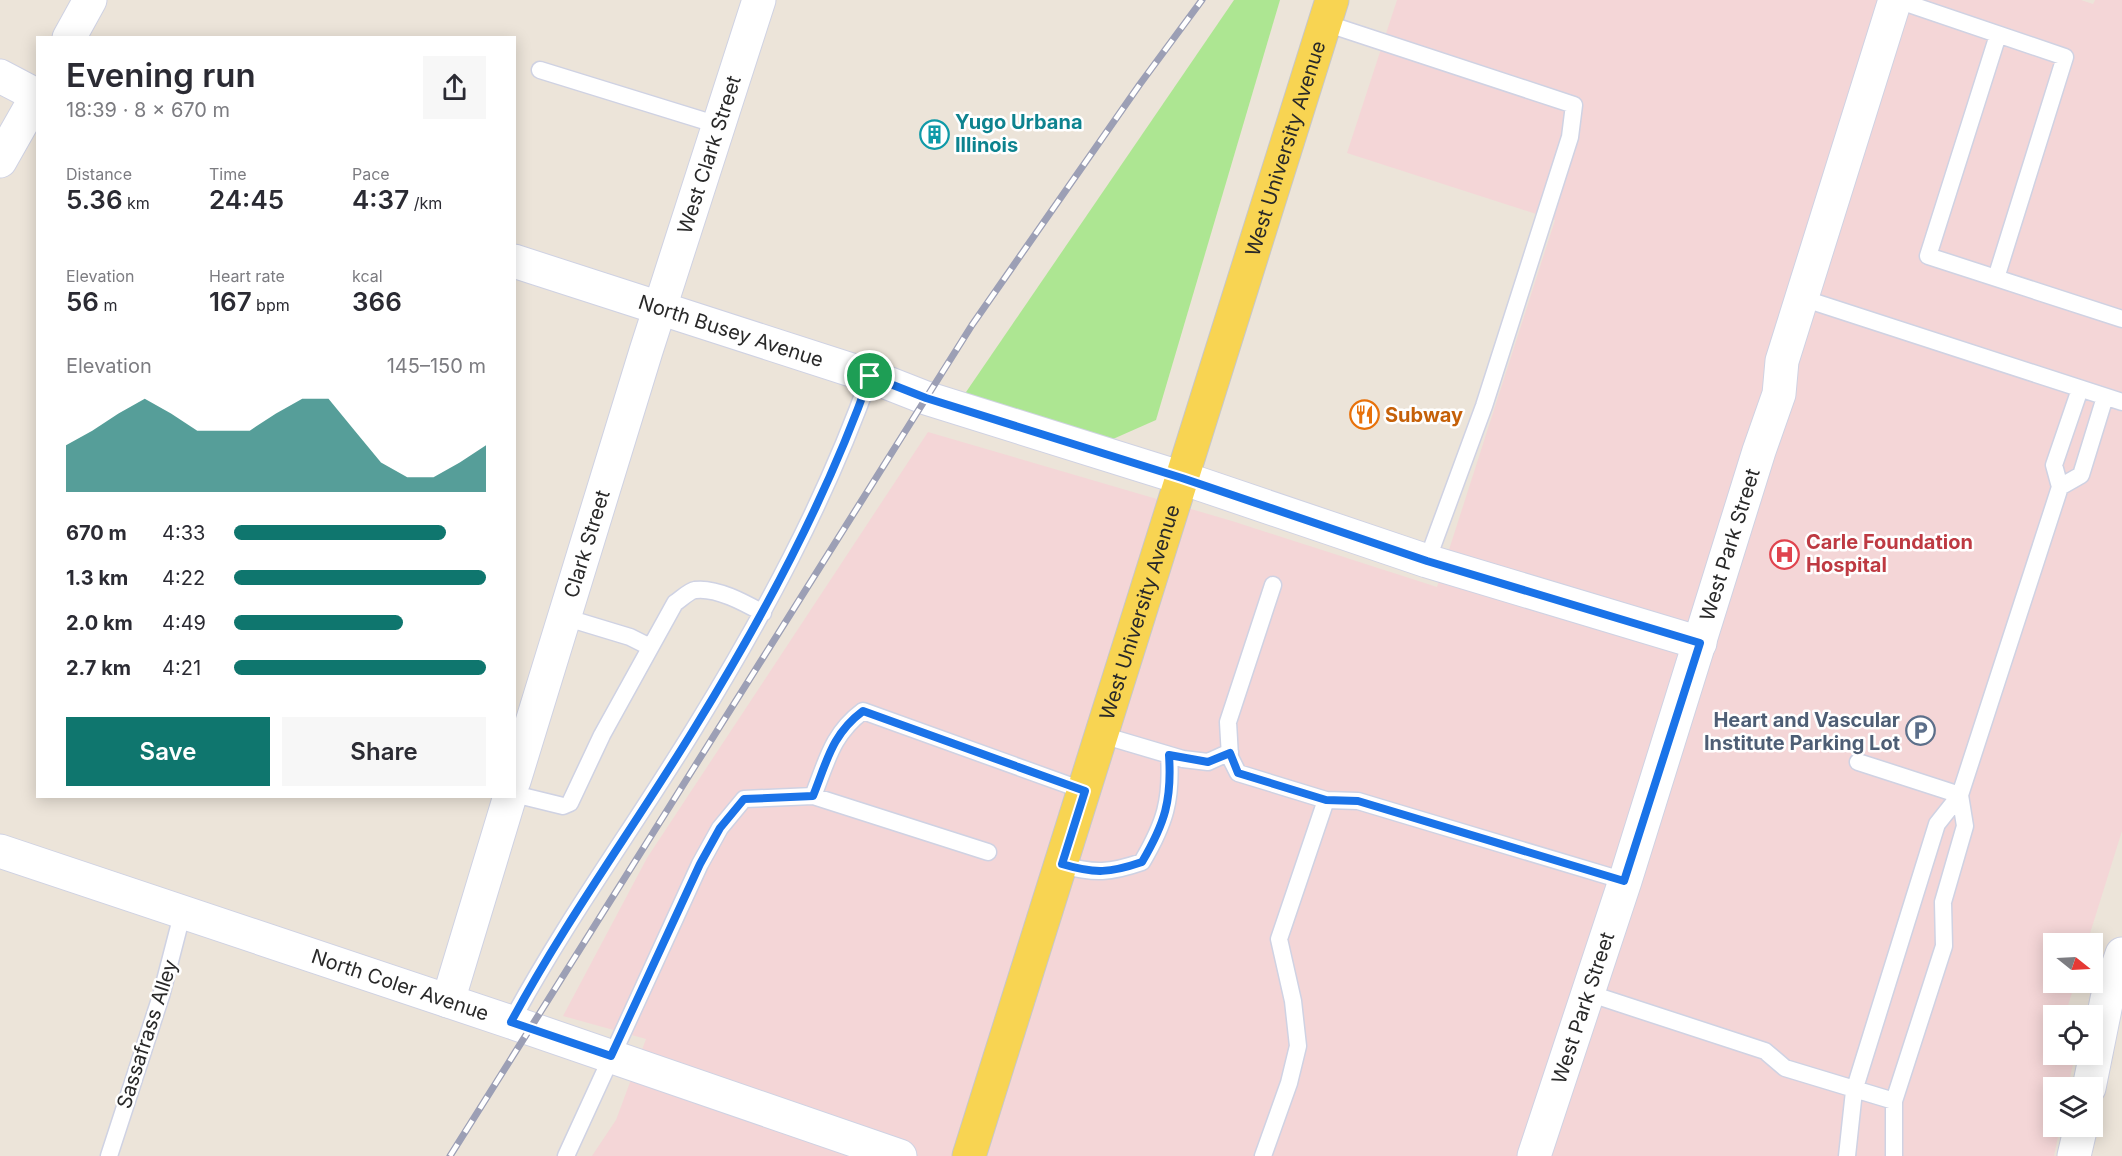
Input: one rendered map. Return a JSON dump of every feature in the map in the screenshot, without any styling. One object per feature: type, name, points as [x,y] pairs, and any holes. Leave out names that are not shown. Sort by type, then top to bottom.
[{"type":"main road","name":"West University Avenue","points":[[969,1156],[1328,11]]},
{"type":"street","points":[[70,36],[90,0]]},
{"type":"street","name":"West Clark Street","points":[[661,310],[759,0]]},
{"type":"street","name":"West Park Street","points":[[1534,1156],[1779,394],[1782,361],[1896,0]]},
{"type":"street","points":[[0,76],[36,94]]},
{"type":"street","points":[[0,161],[36,97]]},
{"type":"street","name":"North Busey Avenue","points":[[516,262],[870,376],[926,398],[1182,478],[1427,561],[1700,643]]},
{"type":"street","name":"Clark Street","points":[[516,774],[661,310]]},
{"type":"street","points":[[447,1001],[509,798]]},
{"type":"street","name":"North Coler Avenue","points":[[0,851],[511,1022],[900,1156]]},
{"type":"street","points":[[2092,1077],[2115,1001],[2122,954]]},
{"type":"street","points":[[2074,1156],[2078,1137]]},
{"type":"lane","points":[[1896,0],[2065,57],[1996,279]]},
{"type":"lane","points":[[1328,11],[1574,105],[1570,137],[1484,405],[1427,561]]},
{"type":"lane","points":[[1998,35],[1928,256],[2122,320]]},
{"type":"lane","points":[[540,70],[718,125]]},
{"type":"lane","points":[[1802,298],[2122,402]]},
{"type":"lane","points":[[511,1022],[536,977],[694,729],[782,580],[845,440],[870,376]]},
{"type":"lane","points":[[1847,1156],[1854,1091],[1937,824],[1960,795],[2060,487],[2054,465],[2080,389]]},
{"type":"lane","points":[[2060,487],[2081,475],[2105,397]]},
{"type":"lane","points":[[1273,585],[1228,722],[1230,753],[1238,773],[1326,800],[1358,801],[1624,881]]},
{"type":"lane","points":[[516,794],[563,806],[570,803],[602,735],[675,603],[693,590],[709,591],[745,602],[763,613]]},
{"type":"lane","points":[[564,617],[630,637],[650,647]]},
{"type":"lane","points":[[813,796],[835,740],[845,724],[863,711],[1085,791]]},
{"type":"lane","points":[[1102,735],[1169,755],[1208,762],[1230,753]]},
{"type":"lane","points":[[1062,864],[1087,872],[1110,872],[1142,862],[1160,832],[1171,787],[1169,755]]},
{"type":"lane","points":[[1858,762],[1960,795]]},
{"type":"lane","points":[[1894,1156],[1894,1101],[1944,946],[1943,902],[1965,826],[1960,795]]},
{"type":"lane","points":[[566,1156],[700,864],[720,828],[744,799],[813,796],[988,852]]},
{"type":"lane","points":[[1263,1156],[1289,1083],[1298,1046],[1293,1001],[1279,939],[1326,800]]},
{"type":"lane","name":"Sassafrass Alley","points":[[108,1156],[161,996],[183,911]]},
{"type":"lane","points":[[1588,993],[1765,1051],[1785,1068],[1854,1091],[1894,1101]]},
{"type":"shaded area","name":"Carle Foundation Hospital","points":[[1397,0],[2081,0],[2093,4],[2095,0],[2122,0],[2122,831],[2090,933],[2043,933],[2043,993],[2072,993],[2068,1005],[2043,1005],[2043,1065],[2073,1065],[2070,1077],[2043,1077],[2043,1137],[2058,1137],[2054,1156],[592,1156],[616,1120],[646,1039],[563,1016],[647,858],[928,432],[1232,521],[1437,587],[1555,220],[1347,153]]},
{"type":"green space","points":[[1234,0],[1280,0],[1156,420],[1113,439],[964,395]]},
{"type":"railway","points":[[450,1156],[972,325],[1140,84],[1202,0]]},
{"type":"place","name":"Yugo Urbana Illinois","points":[[934,134]]},
{"type":"place","name":"Subway","points":[[1364,415]]},
{"type":"place","name":"Carle Foundation Hospital","points":[[1785,554]]},
{"type":"place","name":"Heart and Vascular Institute Parking Lot","points":[[1921,731]]},
{"type":"route","points":[[870,376],[926,398],[1182,478],[1427,561],[1700,643],[1624,881],[1358,801],[1326,800],[1238,773],[1230,753],[1208,762],[1169,755],[1171,787],[1160,832],[1142,862],[1110,872],[1087,872],[1062,864],[1085,791],[863,711],[845,724],[835,740],[813,796],[744,799],[720,828],[700,864],[611,1056],[511,1022],[536,977],[694,729],[782,580],[854,420],[870,376]]}]
